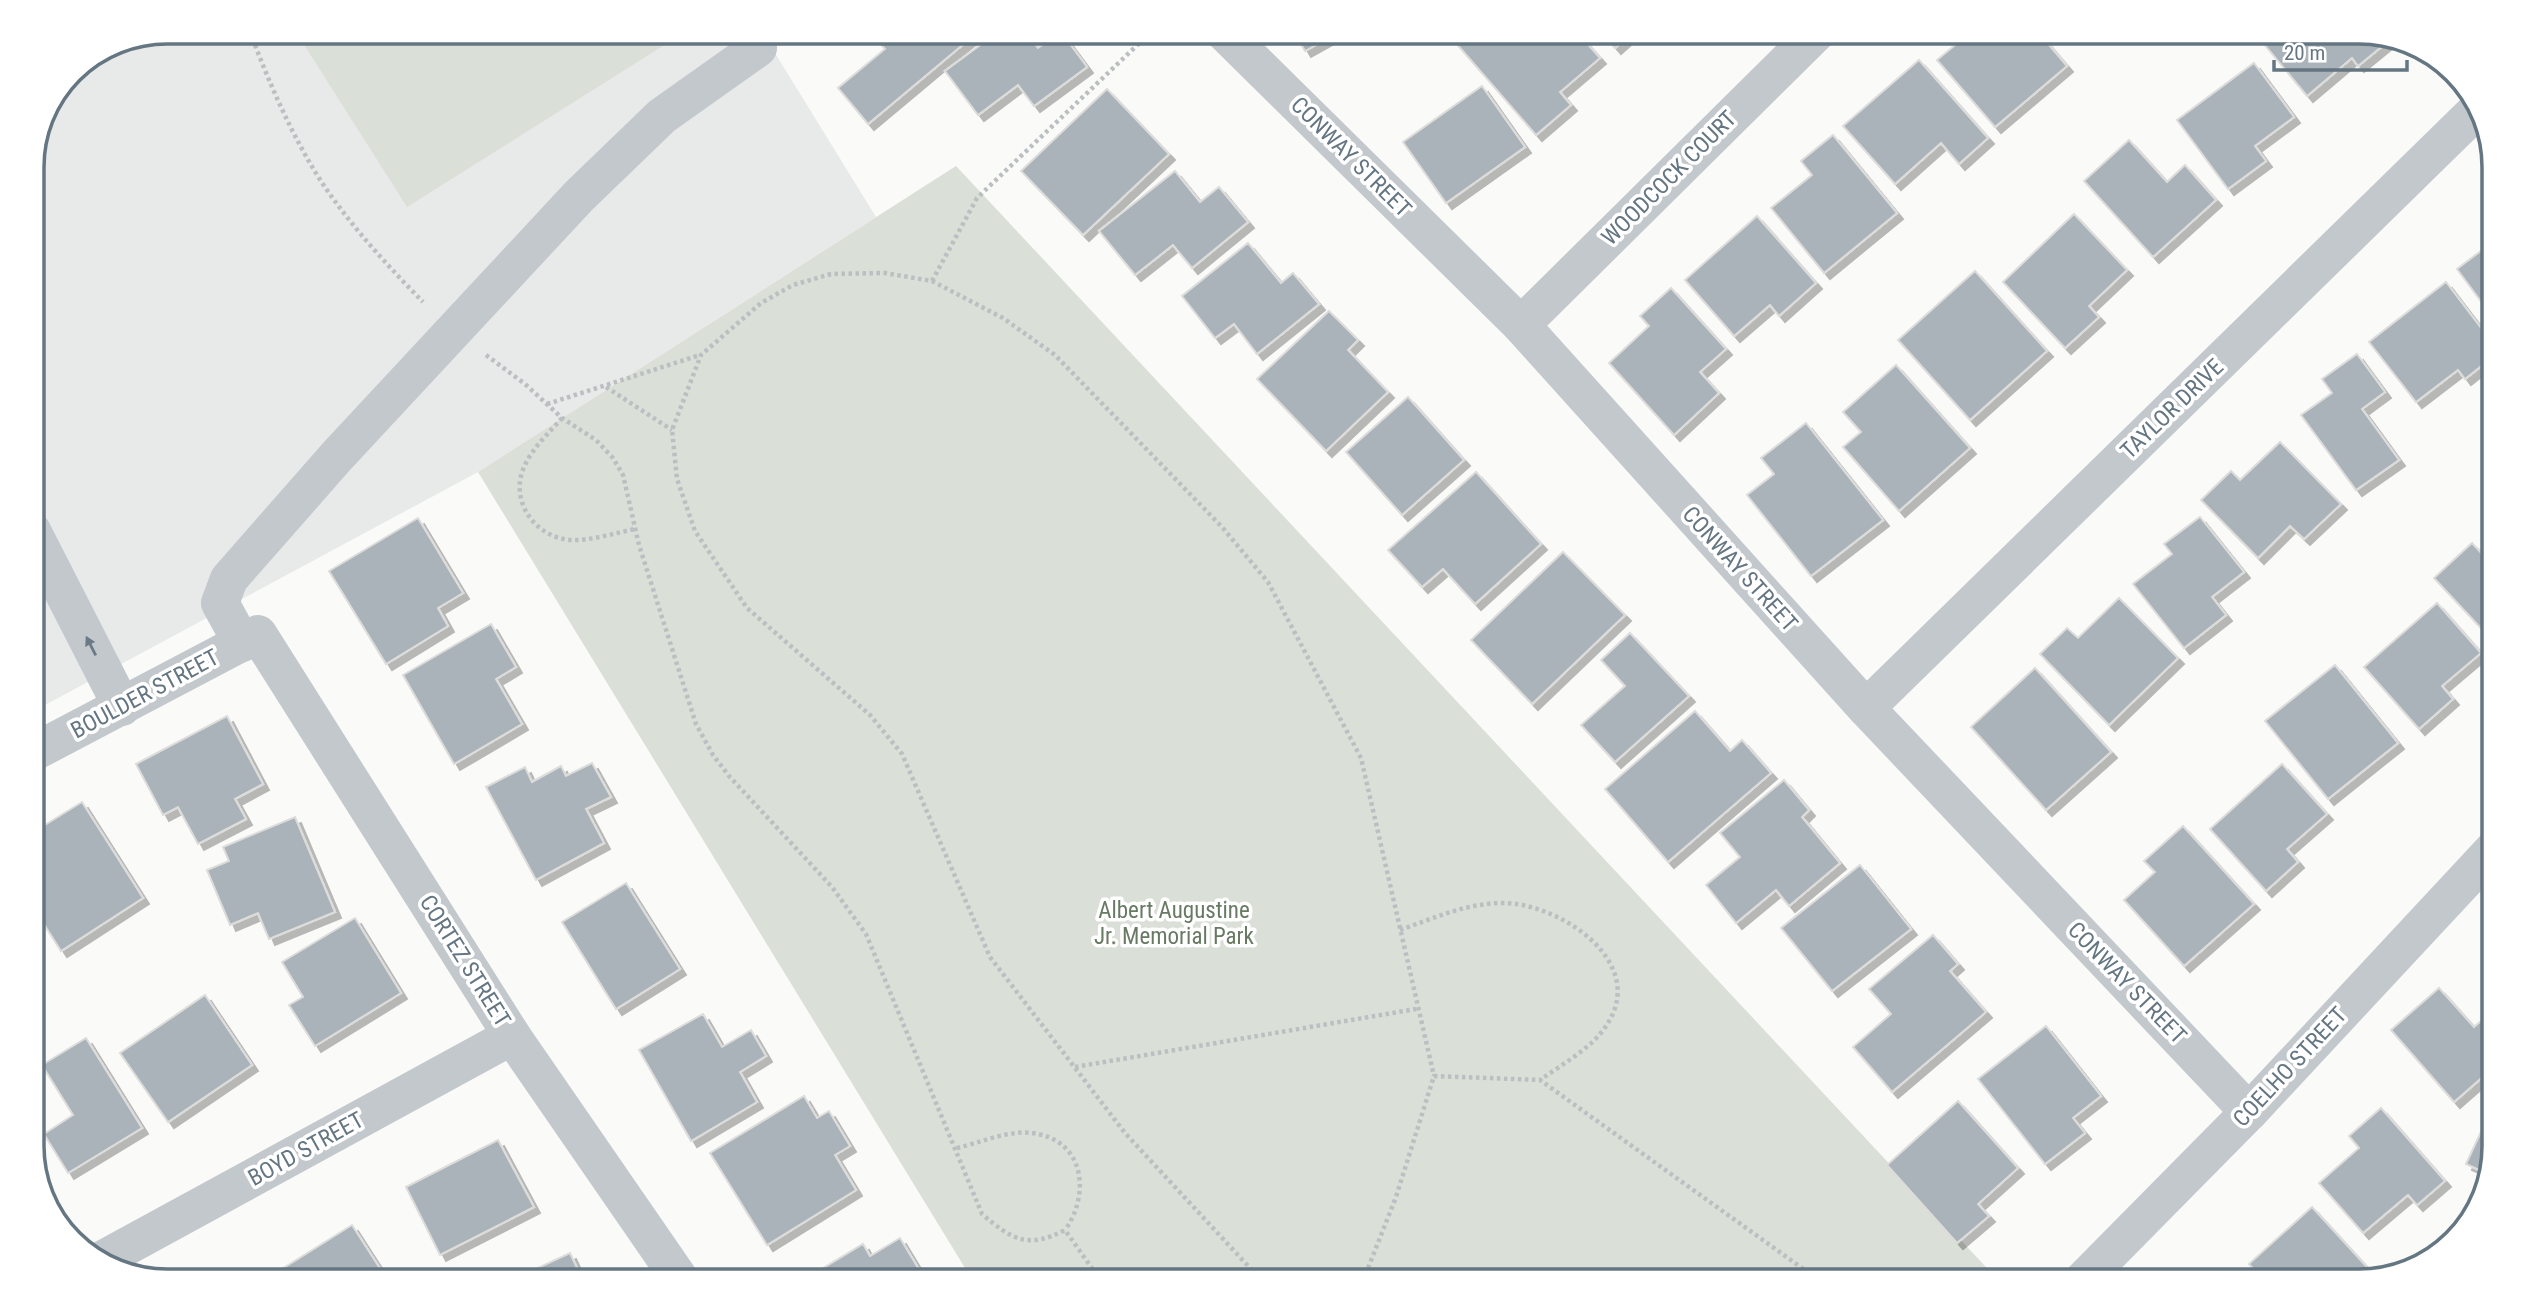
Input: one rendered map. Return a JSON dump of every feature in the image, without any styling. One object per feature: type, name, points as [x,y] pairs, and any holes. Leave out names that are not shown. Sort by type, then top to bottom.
[{"type":"street","name":"CONWAY STREET","points":[[1236,44],[1521,325],[1866,708],[2249,1112]]},
{"type":"street","name":"WOODCOCK COURT","points":[[1521,325],[1805,44]]},
{"type":"street","name":"CORTEZ STREET","points":[[672,1269],[512,1036],[250,639],[220,603],[229,579],[579,196],[662,116],[758,48]]},
{"type":"street","name":"TAYLOR DRIVE","points":[[1866,708],[2471,115]]},
{"type":"street","points":[[44,554],[122,707]]},
{"type":"street","name":"BOULDER STREET","points":[[44,748],[250,639]]},
{"type":"street","name":"COELHO STREET","points":[[2095,1269],[2249,1112],[2482,862]]},
{"type":"street","name":"BOYD STREET","points":[[110,1256],[512,1036]]},
{"type":"path","points":[[255,44],[294,135],[320,179],[401,279],[454,331],[525,384],[562,418],[596,440],[613,458],[623,475],[635,529],[696,724],[729,776],[832,887],[866,934],[905,1033],[957,1148],[982,1214],[1000,1230],[1017,1239],[1043,1241],[1065,1230],[1076,1215],[1082,1196],[1080,1174],[1069,1153],[1054,1137],[1028,1132],[957,1148]]},
{"type":"path","points":[[932,281],[977,198],[1138,44]]},
{"type":"path","points":[[547,404],[701,355],[761,303],[793,285],[831,274],[885,273],[932,281],[1003,318],[1055,355],[1222,527],[1268,582],[1361,758],[1416,1009],[1434,1076],[1396,1198],[1368,1269]]},
{"type":"path","points":[[701,355],[672,430],[677,479],[695,531],[747,608],[870,715],[902,754],[990,957],[1125,1133],[1250,1269]]},
{"type":"path","points":[[606,386],[672,430]]},
{"type":"path","points":[[562,418],[524,465],[521,493],[528,517],[541,530],[570,540],[635,529]]},
{"type":"path","points":[[1400,930],[1472,905],[1506,903],[1541,909],[1571,922],[1601,948],[1616,987],[1615,1008],[1606,1027],[1540,1080]]},
{"type":"path","points":[[1075,1067],[1416,1009]]},
{"type":"path","points":[[1434,1076],[1540,1080],[1801,1269]]},
{"type":"path","points":[[1065,1230],[1092,1269]]},
{"type":"shaded area","points":[[166,44],[769,44],[876,217],[478,472],[44,706],[44,158],[53,119],[64,98],[80,80],[98,64],[119,53],[142,46]]},
{"type":"green space","points":[[304,44],[666,44],[407,207]]},
{"type":"green space","name":"Albert Augustine Jr. Memorial Park","points":[[956,166],[1988,1269],[966,1269],[478,472]]},
{"type":"building","points":[[881,44],[964,44],[868,124],[838,88],[885,49]]},
{"type":"building","points":[[982,44],[1035,44],[1038,48],[1044,44],[1070,44],[1087,67],[1034,106],[1018,85],[978,115],[945,71]]},
{"type":"building","points":[[1301,44],[1318,44],[1305,51]]},
{"type":"building","points":[[1457,44],[1588,44],[1600,58],[1560,92],[1571,105],[1536,135]]},
{"type":"building","points":[[1956,44],[2048,44],[2067,66],[1995,127],[1937,60]]},
{"type":"building","points":[[2264,44],[2382,46],[2358,66],[2352,58],[2307,96]]},
{"type":"building","points":[[1919,60],[1988,138],[1959,164],[1941,143],[1895,184],[1843,126]]},
{"type":"building","points":[[2254,63],[2294,117],[2255,146],[2266,161],[2228,189],[2177,120]]},
{"type":"building","points":[[1482,86],[1525,147],[1446,203],[1403,142]]},
{"type":"building","points":[[1107,89],[1169,154],[1083,235],[1021,171]]},
{"type":"building","points":[[1833,135],[1897,213],[1824,273],[1771,208],[1812,175],[1801,161]]},
{"type":"building","points":[[2129,140],[2167,182],[2185,165],[2216,200],[2153,257],[2084,181]]},
{"type":"building","points":[[1175,171],[1200,202],[1219,187],[1248,222],[1192,268],[1173,245],[1135,275],[1099,231]]},
{"type":"building","points":[[2074,214],[2127,270],[2089,306],[2099,317],[2065,348],[2003,282]]},
{"type":"building","points":[[1757,216],[1816,283],[1779,316],[1770,305],[1734,336],[1685,280]]},
{"type":"building","points":[[1248,243],[1281,283],[1293,273],[1319,304],[1257,354],[1234,324],[1215,338],[1182,296]]},
{"type":"building","points":[[2482,250],[2482,303],[2457,269]]},
{"type":"building","points":[[1975,271],[2047,351],[1970,420],[1898,340]]},
{"type":"building","points":[[2446,282],[2482,329],[2482,366],[2465,379],[2458,370],[2416,402],[2369,342]]},
{"type":"building","points":[[1671,288],[1726,349],[1700,372],[1719,393],[1674,435],[1609,363],[1649,326],[1640,316]]},
{"type":"building","points":[[1329,311],[1358,340],[1348,350],[1388,392],[1326,451],[1257,379]]},
{"type":"building","points":[[2357,354],[2385,392],[2362,409],[2399,460],[2356,490],[2301,415],[2332,393],[2322,379]]},
{"type":"building","points":[[1896,365],[1970,448],[1899,511],[1843,447],[1861,432],[1843,412]]},
{"type":"building","points":[[1408,397],[1464,460],[1402,515],[1346,452]]},
{"type":"building","points":[[1806,423],[1883,520],[1811,576],[1747,495],[1774,474],[1761,458]]},
{"type":"building","points":[[2280,442],[2341,504],[2304,539],[2290,526],[2258,558],[2201,500],[2231,471],[2240,480]]},
{"type":"building","points":[[1476,472],[1541,544],[1475,604],[1443,569],[1422,587],[1388,550]]},
{"type":"building","points":[[2200,517],[2244,572],[2212,597],[2226,615],[2184,648],[2133,584],[2172,554],[2164,544]]},
{"type":"building","points":[[418,518],[463,593],[438,608],[448,626],[386,664],[329,571]]},
{"type":"building","points":[[2472,543],[2482,554],[2482,629],[2434,578]]},
{"type":"building","points":[[1563,552],[1625,615],[1532,704],[1471,640]]},
{"type":"building","points":[[2119,598],[2178,658],[2109,725],[2040,654],[2067,628],[2078,638]]},
{"type":"building","points":[[2437,603],[2481,653],[2442,686],[2453,699],[2419,729],[2364,667]]},
{"type":"building","points":[[491,624],[516,667],[496,679],[522,724],[454,764],[403,675]]},
{"type":"building","points":[[1630,633],[1689,696],[1615,762],[1581,725],[1625,686],[1601,660]]},
{"type":"building","points":[[2335,665],[2398,743],[2328,799],[2265,721]]},
{"type":"building","points":[[2035,668],[2111,752],[2046,810],[1971,727]]},
{"type":"building","points":[[1695,711],[1730,751],[1742,740],[1771,773],[1668,862],[1605,789]]},
{"type":"building","points":[[227,716],[263,784],[235,799],[246,819],[198,844],[178,807],[163,815],[136,764]]},
{"type":"building","points":[[592,763],[611,797],[586,809],[604,843],[536,880],[486,787],[525,767],[532,782],[561,766],[566,776]]},
{"type":"building","points":[[2282,764],[2327,814],[2287,849],[2298,862],[2266,891],[2210,829]]},
{"type":"building","points":[[1784,780],[1809,810],[1802,817],[1840,863],[1789,906],[1776,890],[1736,923],[1706,885],[1740,857],[1720,833]]},
{"type":"building","points":[[82,802],[143,898],[61,951],[44,924],[44,826]]},
{"type":"building","points":[[295,817],[335,912],[269,939],[258,913],[230,925],[207,870],[229,861],[223,847]]},
{"type":"building","points":[[2183,826],[2254,904],[2184,966],[2124,900],[2155,872],[2144,861]]},
{"type":"building","points":[[1860,865],[1911,929],[1832,991],[1781,928]]},
{"type":"building","points":[[626,883],[680,969],[616,1009],[562,922]]},
{"type":"building","points":[[355,918],[401,993],[315,1046],[289,1005],[303,997],[282,962]]},
{"type":"building","points":[[1933,935],[1958,964],[1950,971],[1986,1012],[1892,1092],[1853,1047],[1891,1014],[1869,989]]},
{"type":"building","points":[[2439,988],[2474,1027],[2482,1020],[2482,1078],[2454,1102],[2391,1030]]},
{"type":"building","points":[[205,995],[252,1065],[168,1122],[120,1053]]},
{"type":"building","points":[[703,1014],[722,1047],[751,1030],[766,1056],[740,1072],[757,1102],[691,1141],[639,1050]]},
{"type":"building","points":[[2046,1026],[2101,1096],[2073,1118],[2085,1133],[2045,1164],[1978,1079]]},
{"type":"building","points":[[86,1038],[142,1128],[68,1173],[44,1134],[73,1115],[44,1068],[44,1064]]},
{"type":"building","points":[[804,1096],[817,1118],[829,1111],[850,1146],[835,1155],[856,1190],[767,1245],[710,1153]]},
{"type":"building","points":[[1958,1101],[2018,1168],[1978,1204],[1989,1216],[1957,1243],[1887,1165]]},
{"type":"building","points":[[2381,1108],[2445,1181],[2417,1205],[2408,1195],[2363,1233],[2319,1183],[2359,1148],[2349,1136]]},
{"type":"building","points":[[2482,1130],[2480,1170],[2466,1164]]},
{"type":"building","points":[[498,1140],[534,1207],[440,1255],[406,1187]]},
{"type":"building","points":[[2312,1207],[2368,1268],[2254,1269],[2249,1264]]},
{"type":"building","points":[[352,1225],[380,1269],[282,1269]]},
{"type":"building","points":[[900,1238],[919,1269],[822,1269],[863,1244],[870,1256]]},
{"type":"building","points":[[570,1253],[577,1269],[536,1269]]}]
